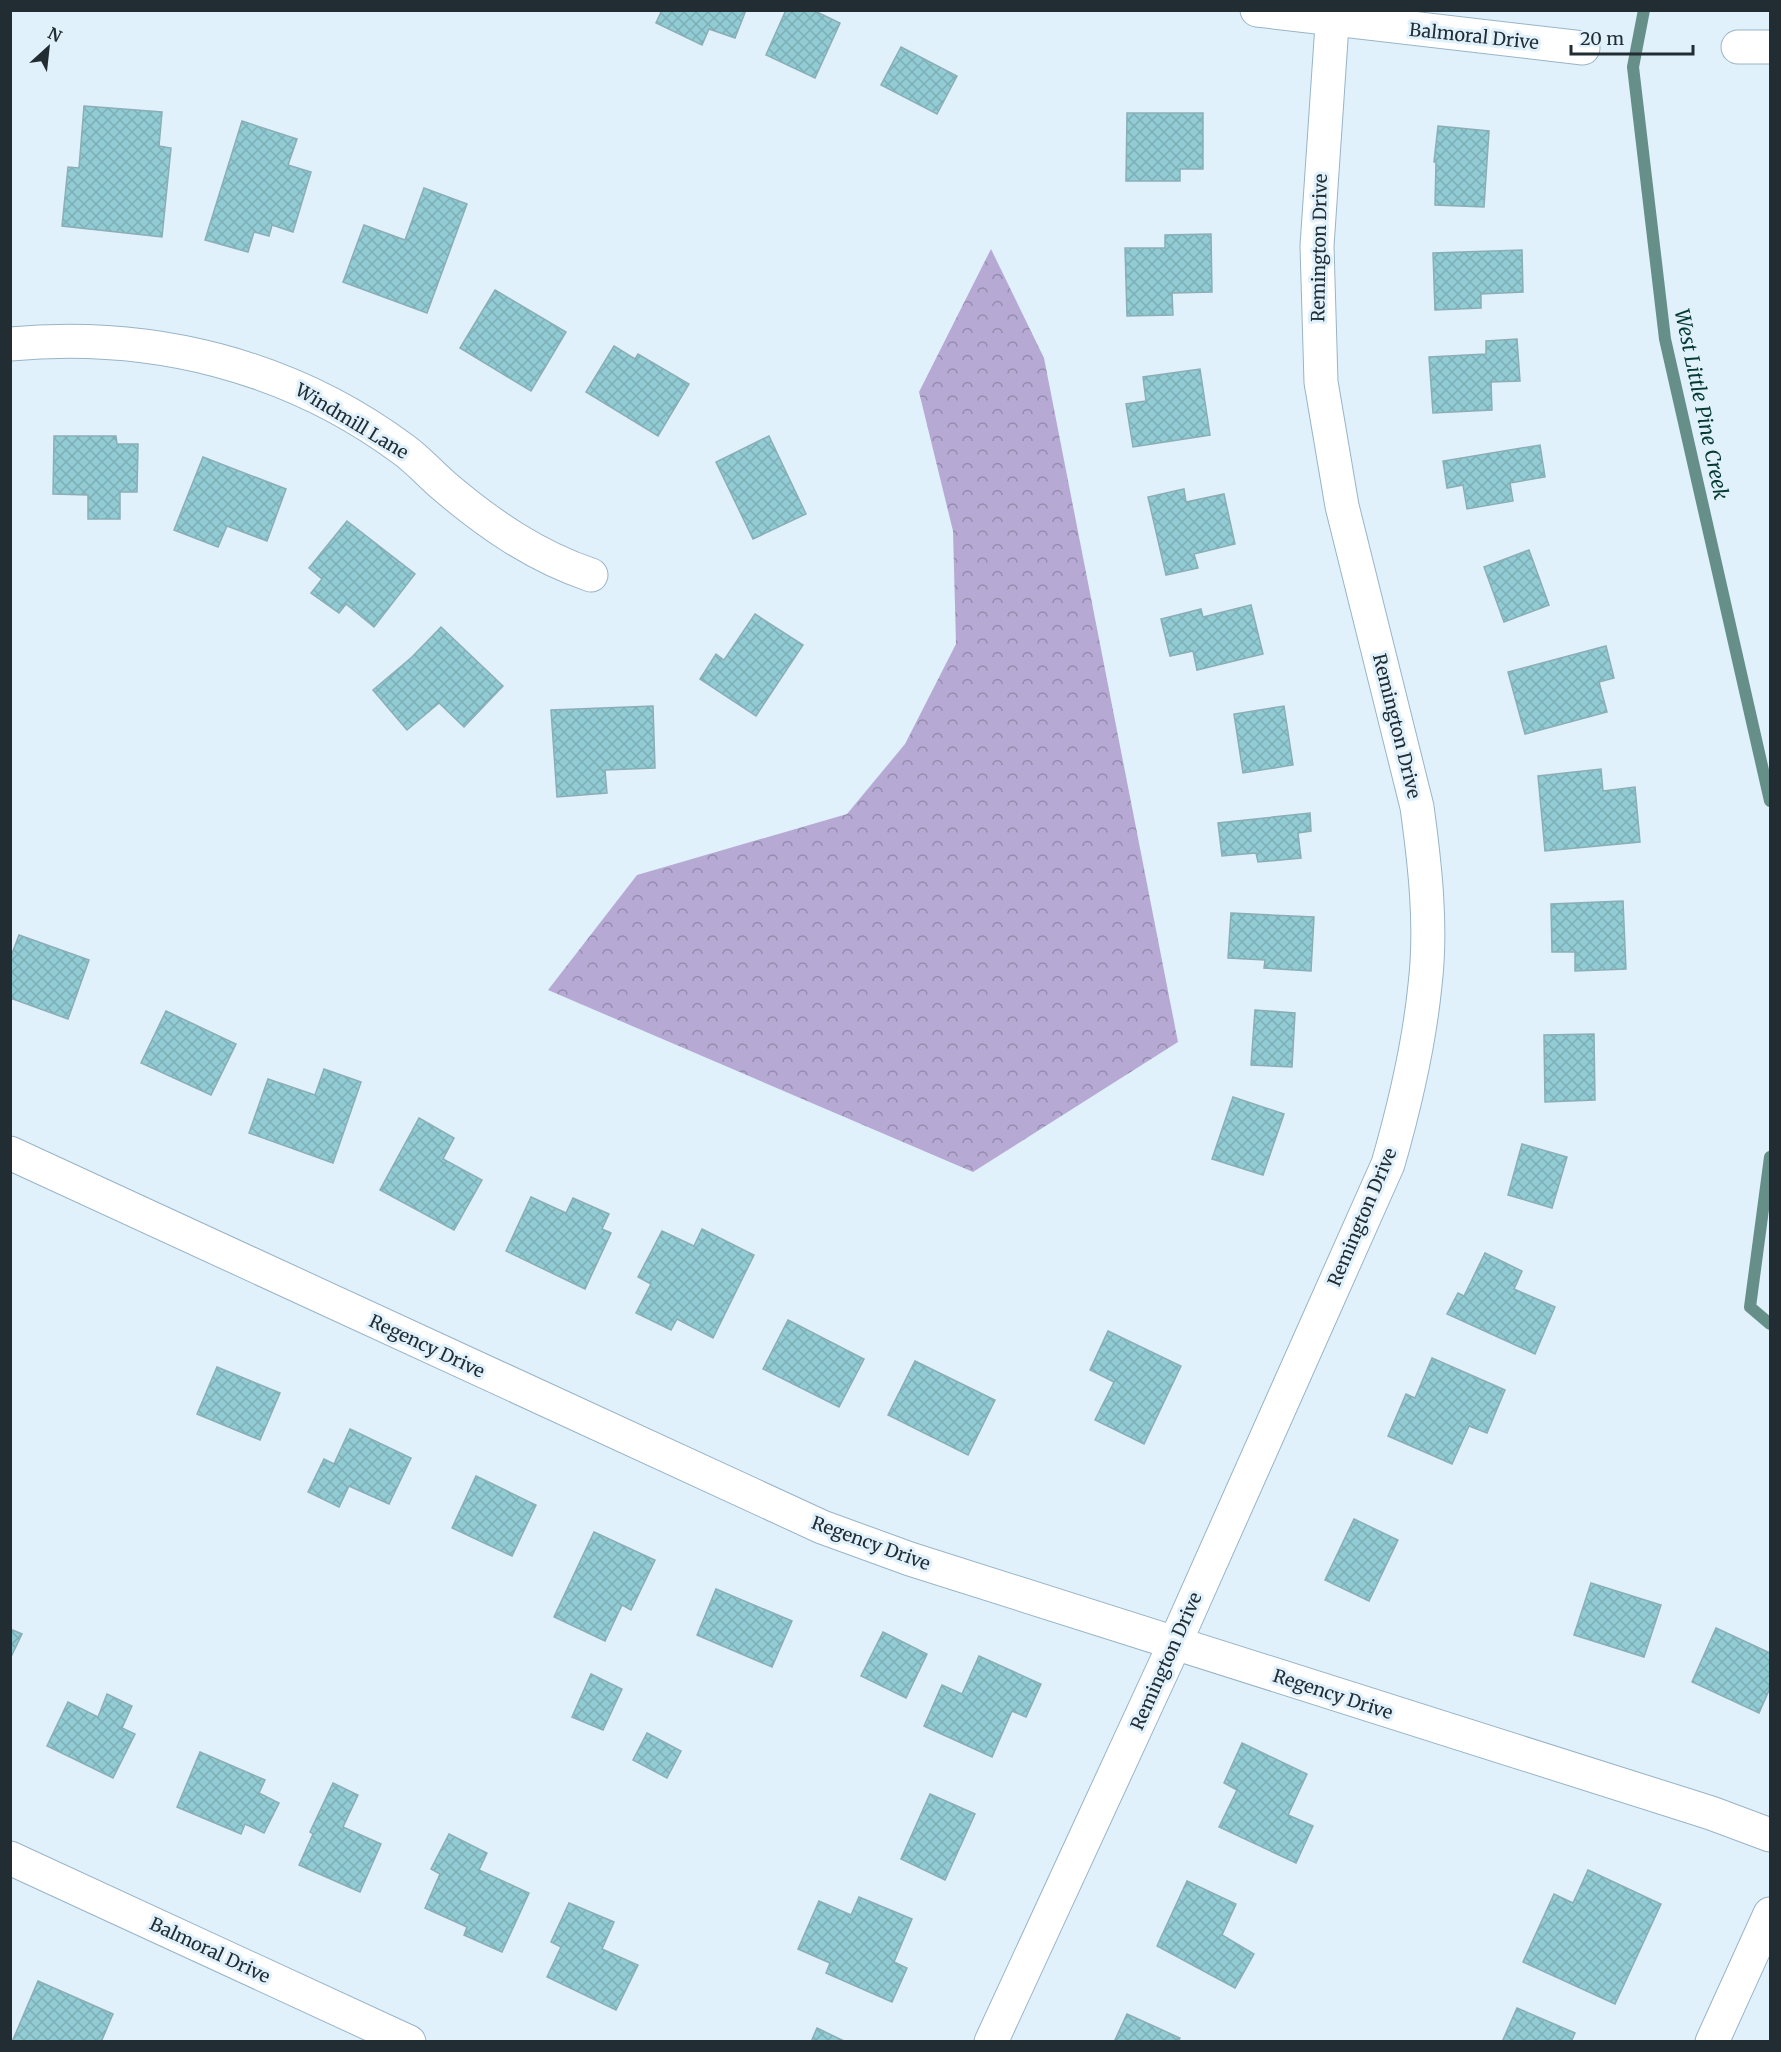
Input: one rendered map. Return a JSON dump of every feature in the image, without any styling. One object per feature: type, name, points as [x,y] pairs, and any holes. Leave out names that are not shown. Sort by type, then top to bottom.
[{"type":"street","name":"Balmoral Drive","points":[[1257,10],[1333,15],[1583,48]]},
{"type":"street","name":"Remington Drive","points":[[991,2042],[1175,1643],[1388,1164],[1406,1101],[1426,983],[1423,861],[1417,807],[1342,506],[1321,382],[1317,246],[1333,15]]},
{"type":"street","points":[[1738,47],[1770,47]]},
{"type":"street","name":"Windmill Lane","points":[[10,344],[96,341],[146,345],[198,353],[286,381],[328,402],[405,451],[444,486],[514,541],[554,562],[591,575]]},
{"type":"street","name":"Regency Drive","points":[[10,1153],[822,1527],[910,1559],[1711,1813],[1770,1835]]},
{"type":"street","name":"Balmoral Drive","points":[[10,1858],[409,2042]]},
{"type":"street","points":[[1712,2042],[1770,1914]]},
{"type":"green space","points":[[991,249],[1044,358],[1178,1042],[973,1172],[548,990],[637,875],[847,814],[905,744],[956,644],[953,531],[919,392]]},
{"type":"building","points":[[662,10],[746,10],[735,38],[709,29],[702,45],[656,23]]},
{"type":"building","points":[[786,10],[813,10],[840,23],[815,78],[766,55]]},
{"type":"building","points":[[901,47],[957,76],[937,114],[881,85]]},
{"type":"building","points":[[84,106],[162,112],[159,146],[171,148],[162,237],[62,226],[68,167],[79,168]]},
{"type":"building","points":[[1127,113],[1203,113],[1203,169],[1180,169],[1180,181],[1126,181]]},
{"type":"building","points":[[242,121],[297,139],[288,165],[311,172],[293,232],[272,225],[269,236],[254,232],[248,252],[205,240]]},
{"type":"building","points":[[1438,126],[1489,131],[1484,207],[1435,205],[1436,162],[1434,162]]},
{"type":"building","points":[[424,188],[467,204],[427,313],[343,282],[364,225],[405,240]]},
{"type":"building","points":[[1211,234],[1212,292],[1172,293],[1173,315],[1127,316],[1125,248],[1165,248],[1165,235]]},
{"type":"building","points":[[1522,250],[1523,292],[1481,294],[1481,308],[1435,310],[1433,253]]},
{"type":"building","points":[[495,290],[566,332],[531,391],[460,348]]},
{"type":"building","points":[[1517,339],[1520,381],[1491,382],[1492,410],[1433,413],[1429,357],[1486,354],[1486,341]]},
{"type":"building","points":[[614,346],[635,359],[638,354],[689,384],[658,436],[586,392]]},
{"type":"building","points":[[1200,369],[1210,435],[1133,447],[1126,404],[1146,401],[1143,377]]},
{"type":"building","points":[[54,436],[116,436],[117,444],[138,444],[137,492],[120,492],[120,519],[88,519],[88,495],[53,494]]},
{"type":"building","points":[[769,436],[806,514],[753,539],[716,462]]},
{"type":"building","points":[[1540,445],[1545,477],[1510,483],[1513,501],[1467,509],[1463,485],[1447,488],[1443,461]]},
{"type":"building","points":[[203,457],[286,489],[267,541],[227,526],[218,547],[174,530]]},
{"type":"building","points":[[1184,489],[1186,502],[1224,494],[1235,544],[1194,554],[1198,568],[1166,575],[1148,497]]},
{"type":"building","points":[[347,521],[415,574],[374,627],[346,604],[339,613],[311,593],[322,579],[309,568]]},
{"type":"building","points":[[1529,550],[1549,605],[1504,622],[1484,567]]},
{"type":"building","points":[[1251,605],[1263,654],[1197,670],[1193,651],[1170,656],[1161,619],[1201,609],[1203,617]]},
{"type":"building","points":[[755,614],[803,645],[756,716],[700,679],[716,654],[724,660]]},
{"type":"building","points":[[441,627],[503,686],[464,727],[439,703],[407,730],[373,690],[412,657]]},
{"type":"building","points":[[1606,646],[1614,678],[1599,682],[1607,712],[1525,734],[1508,672]]},
{"type":"building","points":[[653,706],[655,768],[605,770],[607,793],[557,797],[551,710]]},
{"type":"building","points":[[1284,706],[1293,765],[1243,773],[1234,714]]},
{"type":"building","points":[[1601,769],[1603,791],[1635,787],[1640,842],[1545,851],[1538,776]]},
{"type":"building","points":[[1310,813],[1311,831],[1298,833],[1301,858],[1258,862],[1256,853],[1222,856],[1218,823]]},
{"type":"building","points":[[1623,901],[1626,969],[1575,971],[1575,952],[1552,952],[1551,904]]},
{"type":"building","points":[[1231,913],[1314,917],[1311,971],[1264,968],[1265,960],[1228,958]]},
{"type":"building","points":[[19,935],[89,960],[68,1019],[10,998],[10,959]]},
{"type":"building","points":[[1255,1010],[1295,1013],[1292,1067],[1251,1065]]},
{"type":"building","points":[[166,1011],[236,1044],[211,1095],[141,1063]]},
{"type":"building","points":[[1594,1034],[1595,1100],[1545,1102],[1544,1035]]},
{"type":"building","points":[[324,1069],[361,1082],[333,1163],[249,1133],[268,1079],[315,1095]]},
{"type":"building","points":[[1233,1097],[1284,1114],[1263,1175],[1212,1159]]},
{"type":"building","points":[[419,1118],[454,1138],[443,1159],[482,1180],[454,1230],[380,1190]]},
{"type":"building","points":[[1522,1144],[1567,1157],[1552,1208],[1508,1195]]},
{"type":"building","points":[[531,1197],[566,1213],[573,1198],[609,1214],[602,1229],[611,1233],[585,1289],[506,1251]]},
{"type":"building","points":[[702,1229],[754,1255],[713,1338],[677,1319],[671,1330],[636,1313],[651,1284],[638,1277],[662,1231],[694,1246]]},
{"type":"building","points":[[1485,1253],[1522,1271],[1514,1289],[1555,1307],[1535,1354],[1447,1314],[1458,1293],[1464,1296]]},
{"type":"building","points":[[788,1320],[864,1359],[839,1407],[763,1369]]},
{"type":"building","points":[[1108,1331],[1181,1366],[1144,1444],[1095,1420],[1114,1382],[1090,1370]]},
{"type":"building","points":[[1432,1358],[1505,1390],[1487,1433],[1469,1426],[1452,1464],[1388,1436],[1406,1394],[1415,1398]]},
{"type":"building","points":[[915,1361],[995,1400],[968,1455],[888,1415]]},
{"type":"building","points":[[217,1367],[280,1393],[260,1440],[197,1414]]},
{"type":"building","points":[[350,1429],[411,1458],[389,1504],[349,1486],[339,1507],[308,1492],[324,1459],[334,1464]]},
{"type":"building","points":[[476,1476],[536,1505],[512,1556],[452,1528]]},
{"type":"building","points":[[1354,1519],[1398,1540],[1369,1601],[1325,1580]]},
{"type":"building","points":[[594,1532],[655,1560],[631,1610],[622,1605],[605,1641],[554,1617]]},
{"type":"building","points":[[1591,1583],[1661,1605],[1644,1657],[1574,1635]]},
{"type":"building","points":[[716,1589],[792,1621],[772,1667],[697,1635]]},
{"type":"building","points":[[1716,1628],[1770,1653],[1770,1688],[1759,1713],[1692,1682]]},
{"type":"building","points":[[10,1629],[22,1634],[10,1659]]},
{"type":"building","points":[[883,1632],[927,1654],[906,1698],[861,1676]]},
{"type":"building","points":[[979,1656],[1041,1684],[1026,1717],[1012,1711],[992,1757],[924,1726],[942,1685],[962,1694]]},
{"type":"building","points":[[591,1674],[622,1689],[603,1730],[572,1717]]},
{"type":"building","points":[[107,1694],[132,1706],[122,1728],[135,1734],[113,1778],[47,1746],[68,1702],[98,1717]]},
{"type":"building","points":[[647,1733],[681,1751],[667,1778],[633,1760]]},
{"type":"building","points":[[1242,1743],[1307,1774],[1288,1815],[1313,1826],[1296,1863],[1219,1827],[1237,1790],[1224,1783]]},
{"type":"building","points":[[200,1752],[265,1780],[259,1793],[279,1803],[264,1833],[245,1824],[241,1834],[177,1807]]},
{"type":"building","points":[[333,1783],[358,1795],[343,1827],[381,1844],[360,1892],[299,1865],[313,1834],[310,1832]]},
{"type":"building","points":[[930,1794],[975,1814],[945,1880],[901,1859]]},
{"type":"building","points":[[449,1834],[487,1853],[479,1870],[529,1893],[502,1952],[464,1935],[467,1927],[425,1908],[440,1874],[431,1869]]},
{"type":"building","points":[[1588,1870],[1661,1904],[1615,2004],[1523,1962],[1554,1894],[1573,1903]]},
{"type":"building","points":[[1187,1881],[1236,1904],[1222,1935],[1254,1954],[1235,1988],[1157,1946]]},
{"type":"building","points":[[859,1897],[912,1919],[894,1962],[907,1968],[892,2002],[826,1973],[830,1963],[798,1949],[819,1901],[851,1915]]},
{"type":"building","points":[[569,1903],[614,1922],[602,1949],[638,1965],[616,2010],[547,1977],[561,1947],[551,1942]]},
{"type":"building","points":[[38,1981],[113,2014],[101,2042],[12,2042]]},
{"type":"building","points":[[1517,2008],[1575,2033],[1571,2042],[1502,2042]]},
{"type":"building","points":[[1127,2014],[1180,2038],[1178,2042],[1114,2042]]},
{"type":"building","points":[[817,2028],[846,2042],[811,2042]]},
{"type":"waterway","name":"West Little Pine Creek","points":[[1644,10],[1633,67],[1665,339],[1770,801]]},
{"type":"waterway","name":"West Little Pine Creek","points":[[1770,1157],[1750,1307],[1770,1324]]}]
